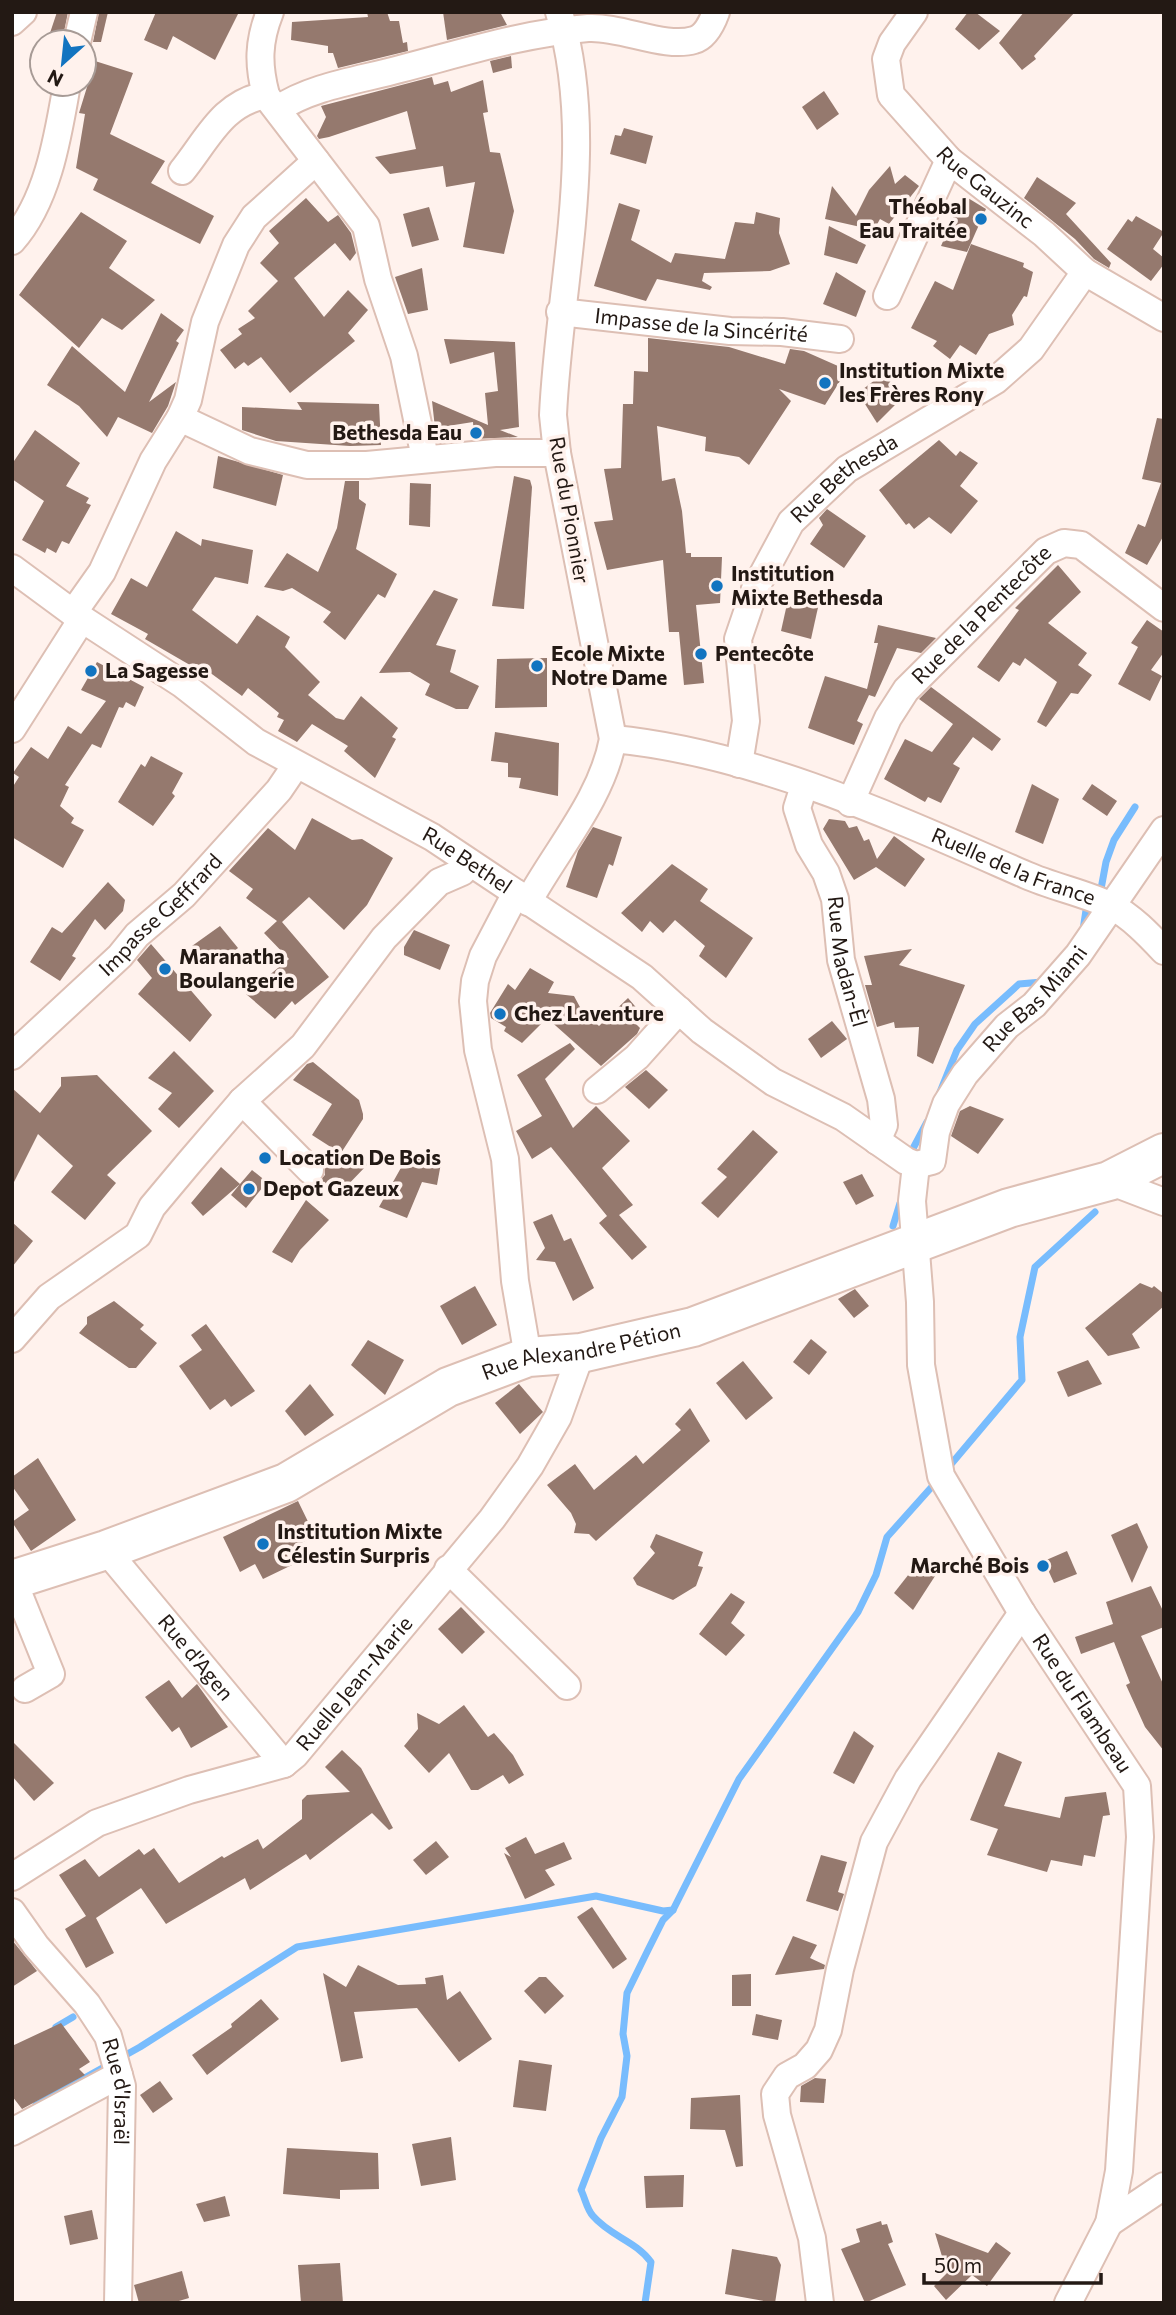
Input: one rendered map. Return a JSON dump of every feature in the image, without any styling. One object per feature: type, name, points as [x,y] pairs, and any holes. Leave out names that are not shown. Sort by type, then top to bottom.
[{"type":"street","points":[[12,22],[23,12]]},
{"type":"street","points":[[271,12],[259,50],[260,71],[272,102],[366,226],[378,279],[404,356],[425,458]]},
{"type":"street","points":[[182,171],[227,111],[242,101],[272,102],[292,99],[562,22],[611,28],[679,43],[696,40],[704,34],[716,12]]},
{"type":"street","name":"Rue Gauzinc","points":[[914,12],[892,43],[886,59],[891,95],[949,160],[1034,226],[1085,272],[1164,318]]},
{"type":"street","name":"Rue du Pionnier","points":[[528,1357],[514,1281],[505,1159],[478,1050],[473,1001],[475,981],[483,956],[588,804],[609,761],[613,739],[557,453],[553,415],[576,152],[575,93],[562,22]]},
{"type":"street","points":[[12,242],[28,223],[40,200],[65,98]]},
{"type":"street","points":[[887,296],[949,160]]},
{"type":"street","points":[[12,729],[102,572],[153,461],[180,418],[188,400],[205,321],[236,245],[254,217],[316,161]]},
{"type":"street","name":"Rue Bethesda","points":[[739,764],[746,721],[738,639],[755,589],[791,522],[847,469],[996,380],[1031,349],[1085,272]]},
{"type":"street","name":"Impasse de la Sincérité","points":[[560,312],[716,330],[782,332],[840,339]]},
{"type":"street","points":[[180,418],[250,451],[307,465],[367,465],[495,453],[557,453]]},
{"type":"street","name":"Rue de la Pentecôte","points":[[850,803],[888,718],[906,690],[1046,551],[1065,543],[1081,545],[1164,608]]},
{"type":"street","name":"Rue Bethel","points":[[12,568],[77,616],[182,684],[256,742],[392,814],[470,863],[642,977],[702,1031],[773,1082],[843,1117],[916,1165]]},
{"type":"street","name":"Ruelle de la France","points":[[613,739],[643,742],[739,764],[850,803],[1059,889],[1112,906],[1147,932],[1164,951]]},
{"type":"street","name":"Impasse Geffrard","points":[[12,1055],[120,956],[137,935],[184,895],[279,790],[296,765]]},
{"type":"street","name":"Rue Madan-Èl","points":[[804,786],[797,808],[809,845],[826,873],[835,899],[841,960],[881,1099],[884,1125],[877,1141]]},
{"type":"street","name":"Rue Bas Miami","points":[[916,1165],[932,1161],[936,1132],[946,1104],[965,1074],[1007,1026],[1034,1005],[1078,955],[1164,830]]},
{"type":"street","points":[[12,1339],[49,1297],[138,1235],[152,1207],[243,1101],[303,1046],[384,938],[439,882],[462,872],[470,863]]},
{"type":"street","points":[[597,1090],[637,1058],[679,1010]]},
{"type":"street","points":[[243,1101],[310,1170]]},
{"type":"street","name":"Rue Alexandre Pétion","points":[[13,1580],[106,1550],[286,1483],[448,1387],[528,1357],[581,1353],[693,1327],[1009,1208],[1110,1181],[1164,1153]]},
{"type":"street","name":"Rue du Flambeau","points":[[916,1165],[912,1201],[921,1365],[941,1476],[1022,1613],[1137,1786],[1140,1837],[1119,2171],[1109,2224],[1068,2303]]},
{"type":"street","points":[[1110,1181],[1164,1202]]},
{"type":"street","name":"Ruelle Jean-Marie","points":[[12,1877],[97,1823],[188,1790],[284,1764],[492,1519],[530,1466],[558,1417],[581,1353]]},
{"type":"street","name":"Rue d'Agen","points":[[106,1550],[284,1764]]},
{"type":"street","points":[[448,1569],[567,1686]]},
{"type":"street","points":[[13,1580],[51,1674],[25,1689]]},
{"type":"street","points":[[820,2303],[812,2238],[777,2115],[775,2094],[787,2076],[805,2066],[819,2050],[828,2030],[840,1969],[874,1842],[908,1779],[1022,1613]]},
{"type":"street","name":"Rue d'Israël","points":[[12,1912],[36,1946],[88,2004],[108,2036],[122,2086],[118,2303]]},
{"type":"street","points":[[12,2132],[119,2075]]},
{"type":"street","points":[[1109,2224],[1164,2186]]},
{"type":"building","points":[[57,12],[68,12],[65,28],[52,28]]},
{"type":"building","points":[[99,12],[108,12],[101,42],[98,42],[98,28],[96,28]]},
{"type":"building","points":[[156,12],[239,12],[215,60],[173,36],[167,50],[144,40]]},
{"type":"building","points":[[367,12],[387,12],[390,21],[399,21],[403,43],[407,42],[408,51],[338,68],[333,53],[328,53],[328,46],[291,40],[292,22],[368,17]]},
{"type":"building","points":[[443,12],[500,12],[507,25],[447,40]]},
{"type":"building","points":[[968,12],[975,12],[1000,31],[979,50],[955,29]]},
{"type":"building","points":[[1024,12],[1075,12],[1034,56],[1036,59],[1022,70],[999,43]]},
{"type":"building","points":[[511,56],[512,68],[493,73],[490,61]]},
{"type":"building","points":[[98,62],[133,73],[110,134],[165,161],[151,183],[214,216],[200,244],[93,190],[98,179],[76,168],[85,114],[79,113],[84,98],[98,98]]},
{"type":"building","points":[[432,77],[434,85],[448,81],[451,92],[483,80],[488,112],[483,113],[490,152],[500,153],[514,211],[504,254],[463,247],[475,182],[446,187],[443,166],[390,174],[375,157],[416,149],[407,111],[329,137],[319,139],[317,136],[326,117],[321,106]]},
{"type":"building","points":[[824,91],[839,114],[817,130],[802,107]]},
{"type":"building","points":[[624,128],[653,136],[646,164],[610,154],[615,135],[621,136]]},
{"type":"building","points":[[890,166],[895,184],[905,175],[919,186],[889,224],[880,219],[874,230],[825,219],[832,186],[856,216],[869,190]]},
{"type":"building","points":[[1037,177],[1076,203],[1066,214],[1111,263],[1109,268],[1094,259],[1075,239],[1024,198]]},
{"type":"building","points":[[963,195],[986,209],[967,252],[941,246]]},
{"type":"building","points":[[306,198],[328,222],[338,215],[351,233],[356,253],[350,261],[335,243],[294,278],[324,317],[348,290],[368,310],[348,333],[355,341],[290,393],[261,357],[248,366],[244,362],[235,369],[220,350],[242,334],[238,329],[255,318],[248,311],[278,281],[260,263],[279,243],[269,231]]},
{"type":"building","points":[[619,203],[640,210],[631,240],[671,263],[675,253],[725,259],[735,222],[754,224],[756,212],[780,218],[779,233],[790,264],[770,271],[704,273],[702,281],[712,287],[710,290],[657,279],[646,301],[594,286]]},
{"type":"building","points":[[429,207],[439,240],[412,247],[403,214]]},
{"type":"building","points":[[81,212],[127,241],[109,268],[155,300],[122,330],[102,318],[79,348],[19,295]]},
{"type":"building","points":[[1136,216],[1164,232],[1153,249],[1164,258],[1164,264],[1151,281],[1107,249],[1128,219],[1132,222]]},
{"type":"building","points":[[829,226],[866,245],[857,264],[824,255]]},
{"type":"building","points":[[971,244],[1024,263],[1023,267],[1033,272],[1027,297],[1024,296],[1012,315],[1014,325],[989,334],[976,355],[960,345],[950,359],[933,346],[937,341],[911,328],[935,281],[953,290]]},
{"type":"building","points":[[422,268],[428,310],[408,314],[395,277]]},
{"type":"building","points":[[836,272],[866,291],[856,317],[823,304]]},
{"type":"building","points":[[161,313],[184,330],[176,341],[179,343],[149,402],[176,382],[168,406],[152,433],[118,417],[107,437],[79,406],[47,385],[72,346],[125,392]]},
{"type":"building","points":[[648,338],[729,347],[785,364],[790,349],[804,351],[847,370],[825,405],[779,389],[791,401],[749,465],[739,457],[705,451],[706,437],[657,426],[662,481],[675,478],[682,511],[686,553],[691,553],[691,557],[722,557],[720,603],[696,605],[704,683],[684,685],[679,632],[669,632],[663,560],[607,570],[594,522],[613,520],[604,469],[621,468],[623,404],[633,404],[634,371],[648,372]]},
{"type":"building","points":[[444,339],[515,342],[519,427],[500,430],[518,437],[474,439],[473,422],[435,428],[432,401],[488,425],[485,393],[498,391],[494,352],[450,364]]},
{"type":"building","points":[[884,373],[902,398],[877,423],[858,393]]},
{"type":"building","points":[[297,402],[379,404],[381,445],[350,446],[276,441],[242,430],[242,407],[302,410]]},
{"type":"building","points":[[1157,418],[1164,419],[1164,535],[1147,565],[1125,553],[1138,524],[1145,527],[1161,483],[1142,479]]},
{"type":"building","points":[[35,430],[80,463],[66,486],[89,498],[86,503],[91,505],[69,544],[62,541],[56,553],[47,548],[45,553],[22,540],[44,501],[12,479],[12,464]]},
{"type":"building","points":[[939,440],[956,456],[960,451],[978,463],[960,486],[978,501],[951,534],[929,517],[914,529],[909,523],[906,525],[879,490]]},
{"type":"building","points":[[218,456],[283,475],[276,506],[213,488]]},
{"type":"building","points":[[514,476],[530,480],[532,487],[524,609],[492,606]]},
{"type":"building","points":[[345,481],[359,481],[359,499],[366,504],[356,549],[397,574],[385,598],[378,594],[345,640],[323,622],[331,612],[292,588],[283,591],[264,587],[287,553],[318,572],[337,528]]},
{"type":"building","points":[[410,483],[431,484],[430,527],[409,525]]},
{"type":"building","points":[[827,509],[866,536],[844,568],[810,544],[823,525],[819,518]]},
{"type":"building","points":[[176,531],[201,546],[202,539],[253,550],[248,584],[215,577],[192,610],[237,644],[257,615],[290,637],[285,647],[320,682],[308,695],[336,718],[344,720],[361,696],[398,728],[392,737],[396,739],[375,778],[344,751],[348,746],[312,724],[297,742],[278,731],[284,720],[277,717],[279,713],[248,688],[242,696],[205,669],[202,672],[145,639],[148,634],[111,614],[131,578],[147,587]]},
{"type":"building","points":[[1058,565],[1081,592],[1048,623],[1087,653],[1078,665],[1092,675],[1078,694],[1071,693],[1046,727],[1037,722],[1057,682],[1025,658],[1020,666],[1013,662],[999,682],[977,667],[1019,610],[1015,608]]},
{"type":"building","points":[[434,590],[458,599],[436,645],[456,650],[450,672],[479,686],[468,709],[456,709],[425,695],[430,684],[410,672],[379,673]]},
{"type":"building","points":[[789,595],[819,603],[811,639],[781,631]]},
{"type":"building","points":[[1147,620],[1164,632],[1164,652],[1151,670],[1162,676],[1150,701],[1118,684],[1138,647],[1131,643]]},
{"type":"building","points":[[878,625],[936,638],[921,653],[897,648],[875,697],[869,695],[857,721],[863,724],[854,745],[808,728],[825,676],[867,689],[878,643],[874,643]]},
{"type":"building","points":[[547,658],[547,707],[495,708],[497,659]]},
{"type":"building","points":[[97,662],[144,687],[135,707],[126,702],[123,708],[119,707],[101,748],[92,744],[65,785],[69,787],[60,806],[74,818],[71,823],[84,830],[63,868],[12,837],[12,788],[19,777],[13,773],[31,747],[48,759],[68,726],[81,734],[106,701],[81,690]]},
{"type":"building","points":[[931,687],[1001,739],[992,751],[973,737],[953,764],[960,768],[941,803],[928,797],[925,802],[884,779],[905,739],[932,752],[953,724],[919,699]]},
{"type":"building","points":[[495,732],[559,743],[558,796],[519,788],[521,778],[508,777],[508,763],[491,761]]},
{"type":"building","points":[[151,756],[183,773],[172,793],[175,796],[153,826],[118,802],[141,764],[145,767]]},
{"type":"building","points":[[1032,784],[1059,799],[1043,844],[1015,832]]},
{"type":"building","points":[[1092,784],[1117,801],[1107,816],[1082,799]]},
{"type":"building","points":[[312,818],[352,840],[362,839],[393,858],[367,905],[344,930],[309,897],[282,922],[329,977],[295,1005],[292,1001],[275,1019],[246,994],[289,959],[264,933],[277,921],[246,898],[253,889],[229,871],[268,828],[295,850]]},
{"type":"building","points":[[829,819],[845,821],[849,828],[857,826],[864,841],[869,839],[877,859],[894,836],[925,859],[905,887],[876,867],[854,880],[823,829]]},
{"type":"building","points":[[593,827],[622,837],[613,866],[609,864],[597,898],[566,887],[578,851]]},
{"type":"building","points":[[672,864],[708,889],[700,901],[753,938],[726,978],[699,956],[705,946],[675,920],[663,933],[650,921],[642,932],[621,913]]},
{"type":"building","points":[[108,882],[125,900],[123,911],[105,930],[95,919],[72,956],[76,958],[60,981],[30,962],[52,927],[62,933]]},
{"type":"building","points":[[220,926],[238,948],[215,967],[192,946]]},
{"type":"building","points":[[414,930],[450,945],[440,970],[404,955],[404,947]]},
{"type":"building","points":[[151,944],[212,1015],[190,1042],[138,994],[152,978],[137,960]]},
{"type":"building","points":[[912,949],[899,965],[965,985],[933,1064],[917,1056],[919,1027],[895,1028],[894,1022],[877,1027],[865,985],[872,985],[864,956]]},
{"type":"building","points":[[530,968],[554,982],[548,993],[574,996],[581,1009],[599,1026],[628,998],[640,1012],[632,1020],[640,1028],[637,1034],[601,1066],[547,1018],[522,1043],[504,1031],[506,1027],[491,1018],[490,1013],[508,984],[515,990]]},
{"type":"building","points":[[832,1021],[847,1039],[821,1058],[808,1039]]},
{"type":"building","points":[[570,1043],[575,1049],[545,1079],[573,1128],[596,1106],[630,1141],[602,1168],[633,1205],[619,1215],[647,1247],[632,1260],[599,1223],[607,1216],[551,1147],[532,1159],[516,1131],[542,1116],[517,1075]]},
{"type":"building","points":[[174,1051],[214,1091],[179,1128],[158,1109],[172,1093],[148,1078]]},
{"type":"building","points":[[313,1062],[359,1100],[363,1114],[363,1119],[341,1153],[368,1164],[340,1193],[316,1184],[325,1175],[324,1163],[337,1151],[312,1135],[332,1104],[293,1080],[307,1064]]},
{"type":"building","points":[[646,1070],[668,1090],[649,1109],[625,1087]]},
{"type":"building","points":[[97,1075],[152,1131],[107,1175],[116,1183],[85,1220],[51,1192],[73,1166],[38,1134],[12,1186],[12,1088],[40,1113],[61,1086],[61,1077]]},
{"type":"building","points":[[970,1106],[1004,1119],[978,1154],[951,1136],[960,1111]]},
{"type":"building","points":[[753,1130],[778,1152],[718,1218],[701,1203],[727,1177],[717,1169]]},
{"type":"building","points":[[407,1157],[441,1163],[437,1185],[422,1182],[407,1218],[379,1207]]},
{"type":"building","points":[[221,1167],[240,1184],[203,1216],[191,1203]]},
{"type":"building","points":[[252,1170],[267,1182],[246,1208],[231,1195]]},
{"type":"building","points":[[862,1174],[874,1196],[856,1205],[843,1182]]},
{"type":"building","points":[[306,1200],[329,1220],[300,1250],[292,1263],[272,1252]]},
{"type":"building","points":[[552,1214],[564,1241],[571,1238],[594,1288],[573,1301],[555,1262],[536,1260],[545,1248],[533,1222]]},
{"type":"building","points":[[12,1222],[33,1241],[12,1267]]},
{"type":"building","points":[[1140,1283],[1152,1288],[1154,1286],[1164,1294],[1164,1306],[1132,1334],[1140,1348],[1108,1356],[1085,1328]]},
{"type":"building","points":[[475,1286],[497,1325],[462,1345],[440,1306]]},
{"type":"building","points":[[855,1289],[869,1306],[854,1318],[838,1299]]},
{"type":"building","points":[[114,1301],[144,1325],[140,1329],[157,1343],[136,1368],[129,1368],[79,1333],[87,1324],[87,1317]]},
{"type":"building","points":[[206,1324],[255,1391],[231,1407],[225,1399],[210,1410],[179,1366],[202,1350],[191,1335]]},
{"type":"building","points":[[811,1339],[827,1352],[809,1375],[793,1362]]},
{"type":"building","points":[[368,1340],[404,1360],[385,1395],[351,1365]]},
{"type":"building","points":[[1088,1360],[1102,1384],[1068,1397],[1057,1372]]},
{"type":"building","points":[[743,1361],[773,1398],[746,1420],[716,1383]]},
{"type":"building","points":[[310,1384],[334,1415],[305,1436],[285,1411]]},
{"type":"building","points":[[519,1384],[543,1412],[520,1434],[495,1403]]},
{"type":"building","points":[[690,1408],[710,1441],[596,1541],[589,1534],[574,1533],[576,1524],[571,1513],[547,1485],[575,1464],[594,1490],[636,1455],[643,1464],[681,1430],[675,1424]]},
{"type":"building","points":[[38,1458],[76,1520],[31,1551],[12,1522],[29,1510],[12,1486],[12,1477]]},
{"type":"building","name":"Institution Mixte Célestin Surpris","points":[[298,1501],[315,1536],[285,1551],[292,1565],[263,1579],[255,1564],[240,1572],[223,1537]]},
{"type":"building","points":[[1137,1523],[1148,1547],[1132,1583],[1111,1535]]},
{"type":"building","points":[[656,1534],[703,1552],[698,1566],[703,1567],[696,1586],[673,1600],[637,1585],[633,1578],[655,1553],[650,1547]]},
{"type":"building","points":[[1067,1551],[1077,1574],[1054,1583],[1044,1561]]},
{"type":"building","points":[[920,1560],[937,1573],[913,1610],[894,1593]]},
{"type":"building","points":[[1151,1586],[1164,1613],[1164,1627],[1141,1636],[1164,1686],[1164,1751],[1145,1727],[1126,1685],[1130,1683],[1114,1642],[1081,1654],[1075,1637],[1113,1624],[1106,1602]]},
{"type":"building","points":[[731,1593],[745,1602],[731,1623],[745,1635],[726,1656],[699,1634]]},
{"type":"building","points":[[461,1607],[485,1632],[462,1654],[438,1629]]},
{"type":"building","points":[[169,1680],[182,1698],[197,1684],[228,1727],[191,1748],[179,1727],[172,1732],[145,1697]]},
{"type":"building","points":[[464,1705],[488,1737],[494,1733],[513,1755],[524,1775],[509,1784],[503,1775],[478,1790],[471,1790],[449,1753],[429,1773],[404,1746],[418,1729],[417,1713],[439,1724]]},
{"type":"building","points":[[854,1731],[874,1746],[854,1784],[833,1773]]},
{"type":"building","points":[[12,1741],[54,1783],[34,1801],[12,1776]]},
{"type":"building","points":[[342,1750],[361,1768],[393,1828],[389,1830],[372,1813],[310,1860],[306,1854],[250,1890],[245,1878],[166,1924],[141,1888],[96,1918],[114,1953],[86,1968],[65,1929],[86,1916],[59,1875],[85,1859],[99,1877],[139,1849],[144,1855],[154,1848],[179,1883],[222,1856],[224,1858],[258,1839],[263,1849],[302,1819],[302,1800],[307,1795],[350,1792],[325,1767]]},
{"type":"building","points":[[998,1752],[1022,1762],[1004,1806],[1060,1818],[1065,1797],[1106,1792],[1110,1815],[1103,1816],[1095,1857],[1084,1855],[1082,1866],[1051,1860],[1047,1872],[987,1855],[998,1829],[970,1820]]},
{"type":"building","points":[[526,1837],[535,1854],[564,1842],[572,1859],[545,1870],[555,1885],[525,1899],[504,1853],[511,1857],[505,1848]]},
{"type":"building","points":[[436,1841],[449,1857],[426,1875],[413,1860]]},
{"type":"building","points":[[821,1855],[847,1862],[838,1892],[844,1894],[838,1911],[806,1901]]},
{"type":"building","points":[[592,1907],[627,1959],[613,1969],[577,1917]]},
{"type":"building","points":[[793,1936],[817,1945],[810,1958],[825,1965],[824,1969],[775,1975]]},
{"type":"building","points":[[12,1940],[37,1971],[12,1987]]},
{"type":"building","points":[[358,1965],[398,1985],[426,1984],[425,1978],[443,1975],[447,2000],[460,1991],[492,2039],[459,2062],[417,2008],[354,2012],[363,2058],[341,2062],[323,1973],[346,1987]]},
{"type":"building","points":[[751,1974],[751,2006],[732,2006],[732,1975]]},
{"type":"building","points":[[539,1977],[546,1977],[564,1996],[545,2014],[524,1991]]},
{"type":"building","points":[[261,1999],[279,2019],[207,2075],[192,2055],[232,2027],[231,2024]]},
{"type":"building","points":[[756,2014],[782,2020],[778,2040],[752,2035]]},
{"type":"building","points":[[61,2023],[90,2062],[79,2069],[85,2075],[22,2109],[12,2096],[12,2046]]},
{"type":"building","points":[[519,2060],[552,2065],[546,2111],[513,2107]]},
{"type":"building","points":[[815,2078],[826,2079],[824,2103],[800,2102],[801,2086]]},
{"type":"building","points":[[160,2081],[173,2099],[153,2113],[140,2095]]},
{"type":"building","points":[[740,2095],[743,2166],[736,2167],[725,2130],[690,2129],[691,2098]]},
{"type":"building","points":[[451,2137],[456,2180],[421,2186],[412,2144]]},
{"type":"building","points":[[287,2148],[378,2153],[379,2189],[340,2190],[340,2199],[283,2194]]},
{"type":"building","points":[[684,2175],[683,2207],[646,2208],[644,2176]]},
{"type":"building","points":[[225,2196],[230,2216],[204,2222],[196,2204]]},
{"type":"building","points":[[92,2210],[98,2239],[70,2245],[64,2216]]},
{"type":"building","points":[[881,2221],[882,2225],[887,2224],[893,2242],[888,2244],[906,2285],[865,2303],[841,2249],[860,2242],[856,2229]]},
{"type":"building","points":[[935,2233],[988,2253],[996,2242],[1011,2253],[987,2286],[972,2275],[946,2300],[934,2286],[947,2273]]},
{"type":"building","points":[[732,2249],[777,2257],[781,2265],[775,2303],[725,2294]]},
{"type":"building","points":[[340,2263],[343,2303],[301,2303],[298,2265]]},
{"type":"building","points":[[182,2271],[189,2298],[172,2303],[139,2303],[134,2285]]},
{"type":"waterway","points":[[1083,930],[1086,910],[1101,889],[1114,840],[1135,807]]},
{"type":"waterway","points":[[940,1092],[957,1050],[975,1024],[1019,984],[1042,982]]},
{"type":"waterway","points":[[908,1158],[927,1122]]},
{"type":"waterway","points":[[893,1226],[900,1203]]},
{"type":"waterway","points":[[947,1469],[1022,1380],[1020,1337],[1035,1267],[1095,1212]]},
{"type":"waterway","points":[[645,2303],[651,2262],[638,2249],[607,2229],[593,2216],[581,2190],[601,2138],[622,2097],[627,2056],[623,2034],[627,1993],[663,1920],[673,1910],[739,1779],[858,1612],[876,1575],[887,1537],[937,1481]]},
{"type":"waterway","points":[[36,2105],[140,2047],[297,1947],[596,1896],[663,1911],[673,1910]]},
{"type":"waterway","points":[[56,2027],[73,2017]]},
{"type":"place","name":"Théobal Eau Traitée","points":[[981,219]]},
{"type":"place","name":"Institution Mixte les Frères Rony","points":[[825,383]]},
{"type":"place","name":"Bethesda Eau","points":[[476,433]]},
{"type":"place","name":"Institution Mixte Bethesda","points":[[717,586]]},
{"type":"place","name":"Pentecôte","points":[[701,654]]},
{"type":"place","name":"Ecole Mixte Notre Dame","points":[[537,666]]},
{"type":"place","name":"La Sagesse","points":[[91,671]]},
{"type":"place","name":"Maranatha Boulangerie","points":[[165,969]]},
{"type":"place","name":"Chez Laventure","points":[[500,1014]]},
{"type":"place","name":"Location De Bois","points":[[265,1158]]},
{"type":"place","name":"Depot Gazeux","points":[[249,1189]]},
{"type":"place","name":"Institution Mixte Célestin Surpris","points":[[263,1544]]},
{"type":"place","name":"Marché Bois","points":[[1043,1566]]}]
